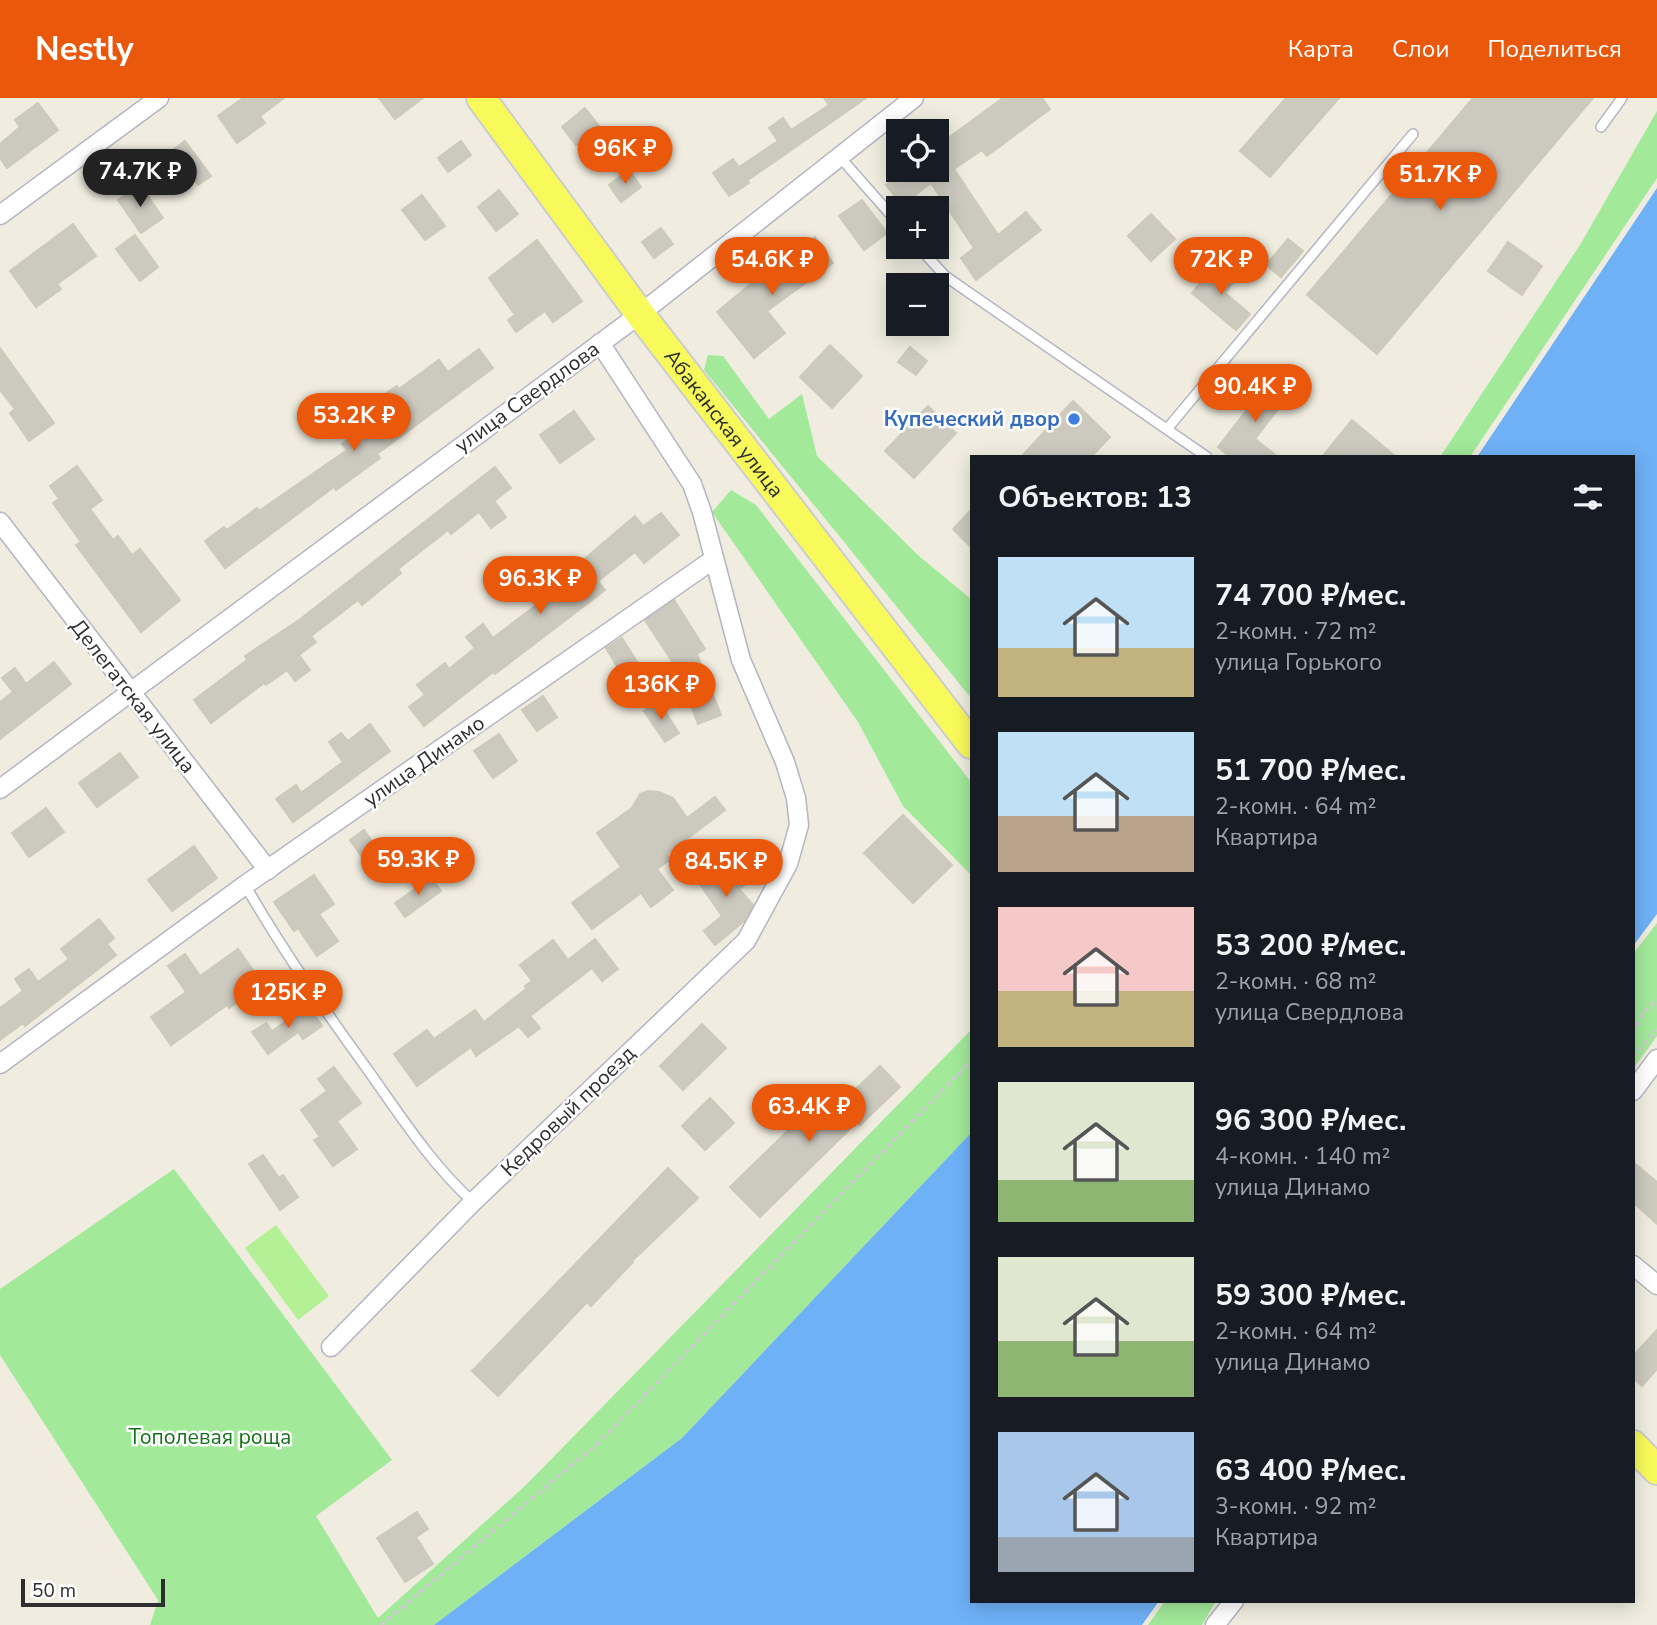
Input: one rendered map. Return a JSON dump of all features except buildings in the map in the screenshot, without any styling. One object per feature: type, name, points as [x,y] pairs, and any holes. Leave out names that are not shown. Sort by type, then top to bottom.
[{"type":"main road","name":"Абаканская улица","points":[[481,98],[640,314],[970,743]]},
{"type":"main road","points":[[1635,1447],[1657,1470]]},
{"type":"street","points":[[0,215],[159,98]]},
{"type":"street","name":"улица Свердлова","points":[[0,789],[640,314],[914,98]]},
{"type":"street","points":[[600,343],[692,484],[714,559]]},
{"type":"street","name":"Делегатская улица","points":[[0,522],[268,870]]},
{"type":"street","name":"Кедровый проезд","points":[[331,1347],[473,1202],[746,941],[788,864],[799,825],[796,798],[785,762],[741,660],[714,559]]},
{"type":"street","name":"улица Динамо","points":[[0,1065],[246,885],[714,559]]},
{"type":"street","points":[[1635,1088],[1657,1059]]},
{"type":"street","points":[[1635,1267],[1657,1285]]},
{"type":"street","points":[[1215,1625],[1232,1603]]},
{"type":"lane","points":[[1601,127],[1622,98]]},
{"type":"lane","points":[[1167,429],[1413,134]]},
{"type":"lane","points":[[839,156],[886,209]]},
{"type":"lane","points":[[929,259],[944,276],[1204,455]]},
{"type":"lane","points":[[246,885],[276,938],[402,1121],[454,1185],[473,1202]]},
{"type":"path","points":[[1635,1030],[1642,1014],[1657,999]]},
{"type":"path","points":[[1635,1053],[1657,1029]]},
{"type":"path","points":[[381,1625],[598,1443],[970,1062]]},
{"type":"green space","points":[[1657,111],[1657,178],[1471,455],[1441,455],[1580,245]]},
{"type":"green space","points":[[708,355],[723,356],[769,419],[802,394],[817,456],[919,556],[970,598],[970,697],[704,370]]},
{"type":"green space","points":[[731,490],[756,505],[970,781],[970,874],[903,806],[858,722],[712,512]]},
{"type":"green space","points":[[1657,923],[1657,1036],[1635,1066],[1635,951]]},
{"type":"green space","name":"Тополевая роща","points":[[970,1031],[970,1134],[682,1438],[434,1625],[150,1625],[158,1600],[0,1355],[0,1289],[174,1169],[392,1460],[316,1516],[378,1618],[526,1485]]},
{"type":"green space","points":[[276,1225],[329,1296],[298,1320],[245,1248]]},
{"type":"green space","points":[[1164,1603],[1215,1603],[1202,1625],[1148,1625]]},
{"type":"water","points":[[1657,188],[1657,914],[1635,943],[1635,455],[1478,455]]},
{"type":"water","points":[[970,1134],[970,1603],[1158,1603],[1142,1625],[434,1625],[682,1438]]},
{"type":"place","name":"Купеческий двор","points":[[1074,419]]}]
